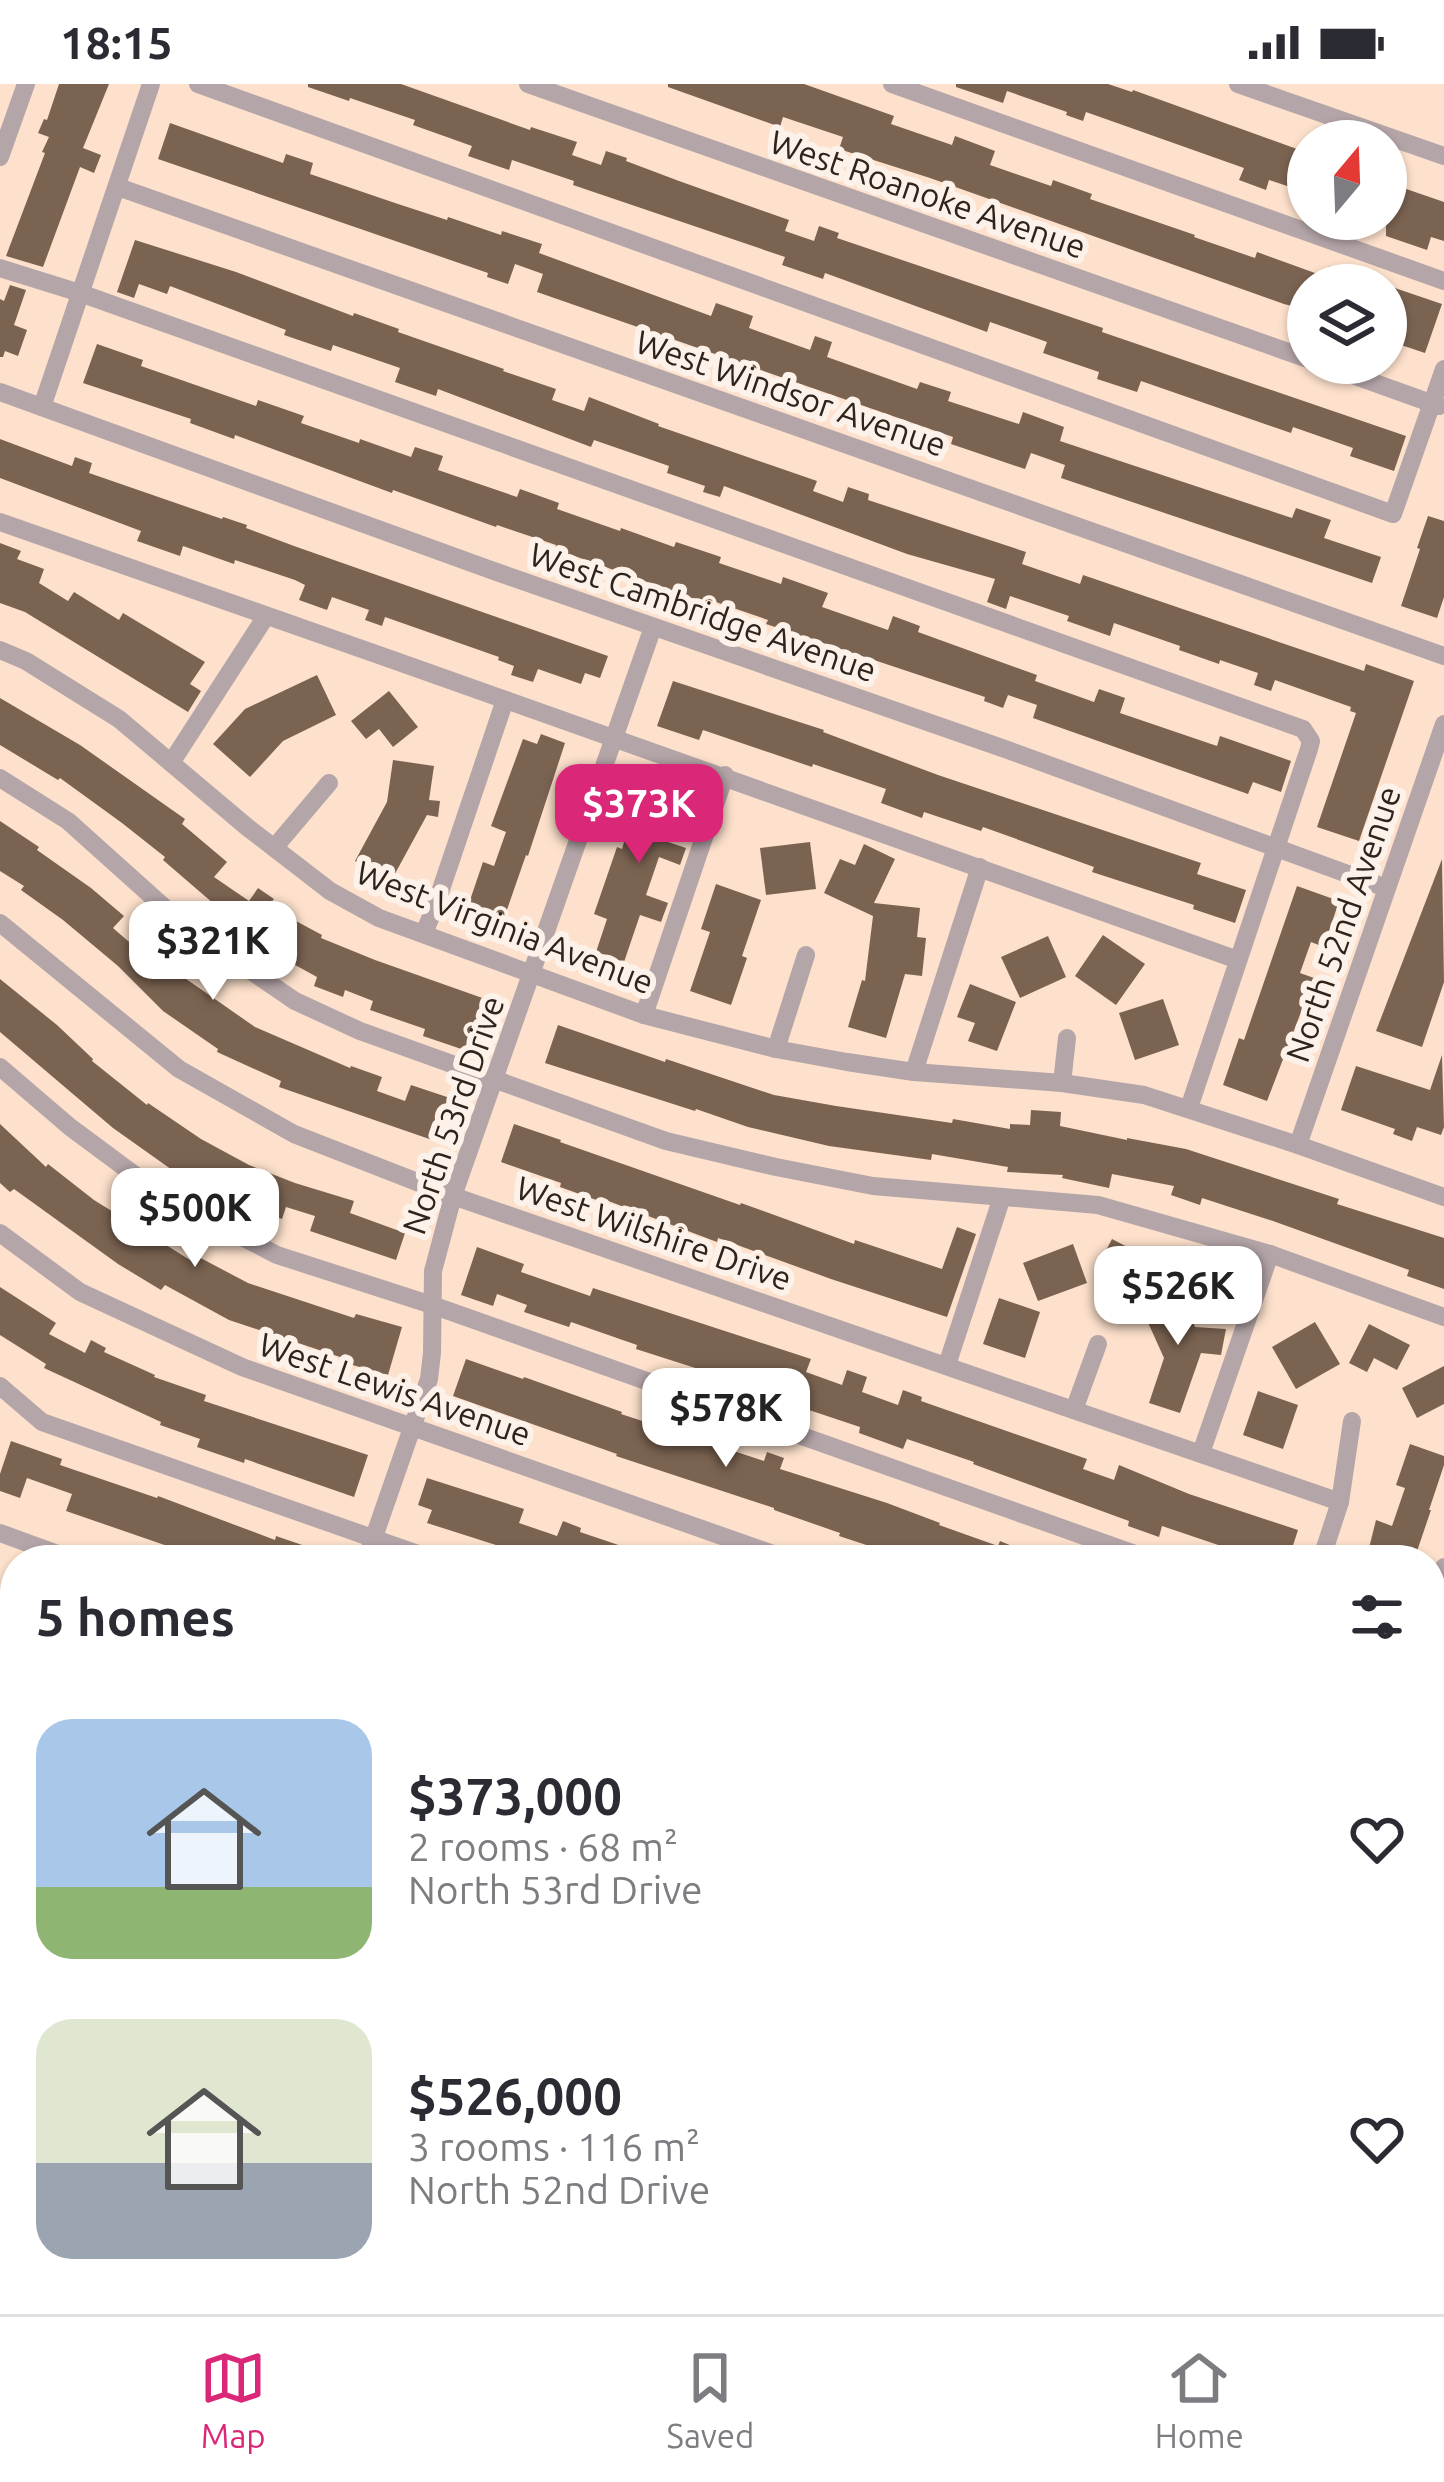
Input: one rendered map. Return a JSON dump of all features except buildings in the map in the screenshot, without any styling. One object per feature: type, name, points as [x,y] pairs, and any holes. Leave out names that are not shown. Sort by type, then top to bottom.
[{"type":"street","points":[[0,157],[26,84]]},
{"type":"street","points":[[42,407],[151,84]]},
{"type":"street","points":[[198,84],[1393,514],[1438,406],[1444,369]]},
{"type":"street","name":"West Roanoke Avenue","points":[[528,84],[1287,352]]},
{"type":"street","points":[[892,84],[1444,281]]},
{"type":"street","points":[[1238,84],[1444,155]]},
{"type":"street","name":"West Windsor Avenue","points":[[118,187],[1444,656]]},
{"type":"street","points":[[0,268],[1303,729],[1311,741],[1189,1108]]},
{"type":"street","points":[[1377,384],[1438,406]]},
{"type":"street","name":"West Cambridge Avenue","points":[[0,392],[1386,888]]},
{"type":"street","points":[[0,522],[1238,960]]},
{"type":"street","points":[[172,763],[266,616]]},
{"type":"street","name":"North 53rd Drive","points":[[371,1545],[428,1379],[434,1271],[454,1196],[653,627]]},
{"type":"street","name":"West Virginia Avenue","points":[[0,650],[119,719],[330,891],[379,918],[644,1015],[776,1049],[914,1072],[1063,1083],[1144,1095],[1444,1197]]},
{"type":"street","points":[[424,933],[505,700]]},
{"type":"street","name":"North 52nd Avenue","points":[[1298,1144],[1444,724]]},
{"type":"street","points":[[644,1015],[725,775]]},
{"type":"street","points":[[0,778],[68,821],[185,926],[295,1000],[360,1031],[667,1141],[873,1186],[1098,1205],[1270,1254],[1444,1317]]},
{"type":"street","points":[[274,848],[329,783]]},
{"type":"street","points":[[914,1072],[980,867]]},
{"type":"street","name":"West Wilshire Drive","points":[[0,923],[179,1069],[294,1134],[454,1196],[1340,1502]]},
{"type":"street","points":[[776,1049],[806,955]]},
{"type":"street","points":[[1063,1083],[1067,1038]]},
{"type":"street","points":[[0,1067],[70,1127],[163,1196],[278,1255],[433,1305],[1110,1545]]},
{"type":"street","points":[[947,1365],[1002,1197]]},
{"type":"street","name":"West Lewis Avenue","points":[[0,1233],[80,1292],[242,1367],[748,1545]]},
{"type":"street","points":[[1201,1454],[1270,1254]]},
{"type":"street","points":[[1074,1410],[1098,1344]]},
{"type":"street","points":[[0,1386],[42,1422],[393,1545]]},
{"type":"street","points":[[1326,1545],[1340,1502],[1352,1420]]},
{"type":"street","points":[[0,1534],[31,1545]]}]
